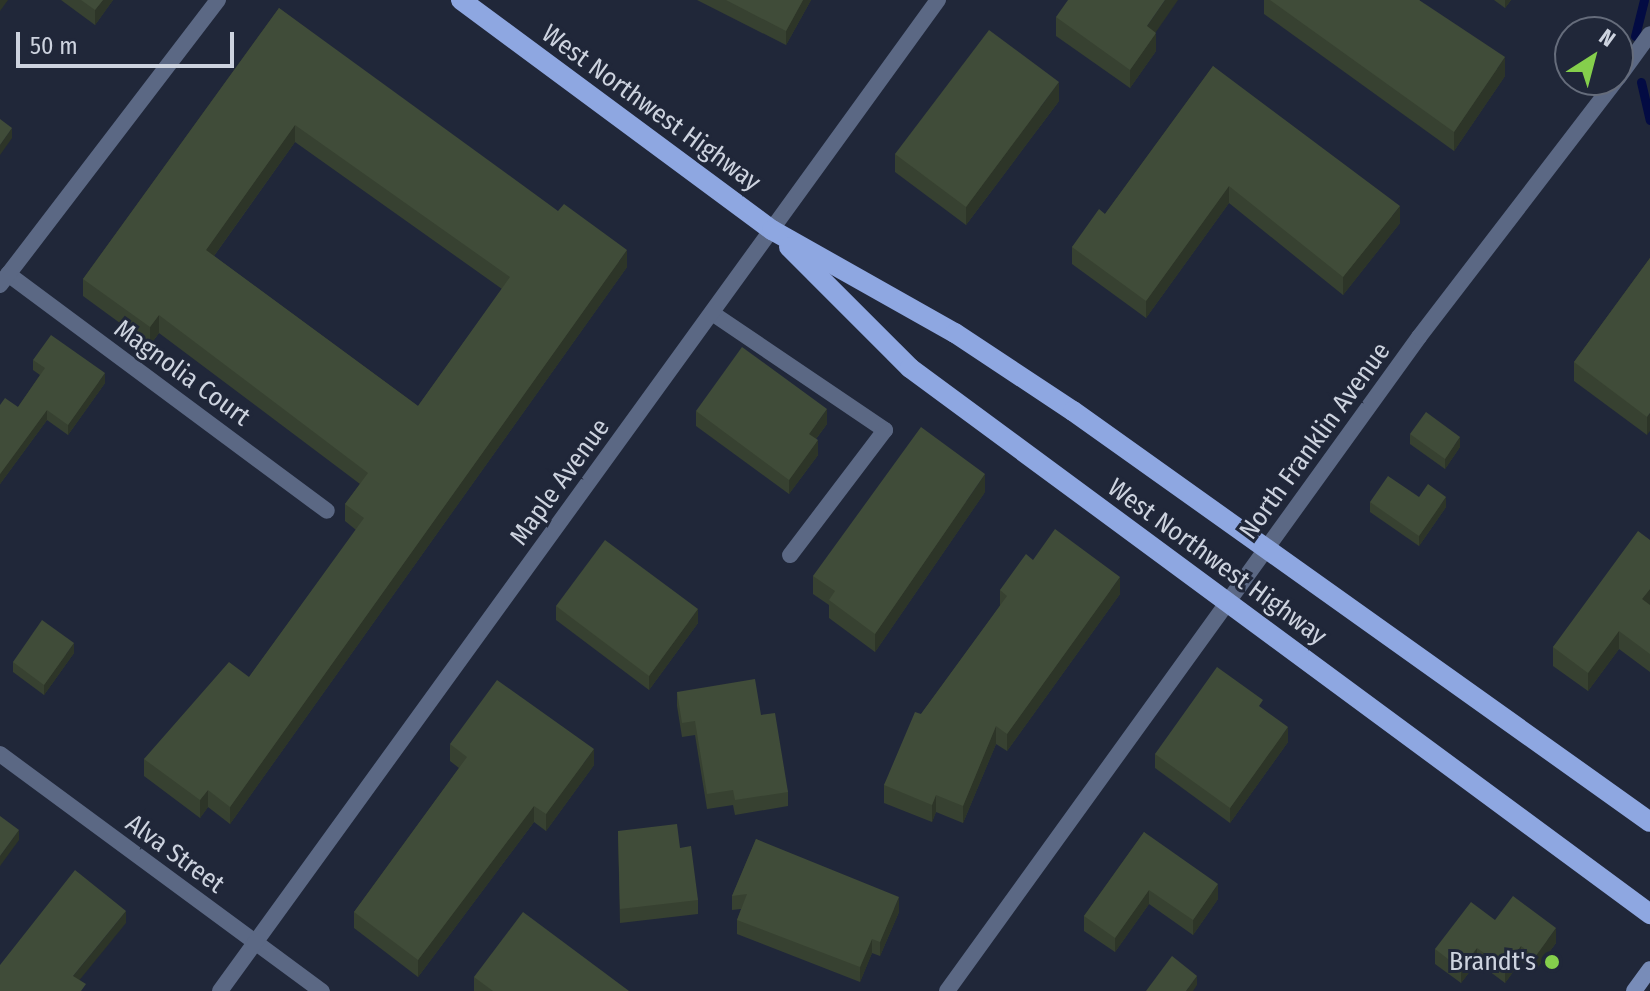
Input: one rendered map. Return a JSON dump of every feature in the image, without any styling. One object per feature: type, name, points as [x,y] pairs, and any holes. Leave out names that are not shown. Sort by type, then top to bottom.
[{"type":"main road","name":"West Northwest Highway","points":[[461,0],[772,230],[955,333],[1650,822]]},
{"type":"main road","name":"West Northwest Highway","points":[[772,230],[910,368],[1650,914]]},
{"type":"main road","points":[[1634,991],[1650,969]]},
{"type":"street","points":[[4,279],[218,0]]},
{"type":"street","name":"Maple Avenue","points":[[220,991],[938,0]]},
{"type":"street","name":"North Franklin Avenue","points":[[1634,56],[1650,34]]},
{"type":"street","name":"North Franklin Avenue","points":[[947,991],[1266,549],[1604,96]]},
{"type":"street","name":"Magnolia Court","points":[[4,279],[327,511]]},
{"type":"street","points":[[712,313],[885,430],[790,555]]},
{"type":"street","name":"Alva Street","points":[[0,754],[322,991]]},
{"type":"building","points":[[81,0],[103,0],[95,10]]},
{"type":"building","points":[[726,0],[803,0],[786,31]]},
{"type":"building","points":[[1068,0],[1165,0],[1147,26],[1156,33],[1130,70],[1056,17]]},
{"type":"building","points":[[1270,0],[1419,0],[1505,57],[1454,132]]},
{"type":"building","points":[[279,8],[558,211],[564,204],[627,250],[230,807],[208,790],[200,800],[144,759],[229,662],[249,677],[364,518],[345,504],[368,473],[159,315],[150,327],[83,279]],"holes":[[[295,125],[510,277],[418,406],[206,250]]]},
{"type":"building","points":[[989,30],[1059,82],[966,207],[895,154]]},
{"type":"building","points":[[1213,66],[1400,206],[1343,277],[1229,186],[1146,301],[1072,247],[1099,209],[1105,214]]},
{"type":"building","points":[[0,119],[12,128],[0,145]]},
{"type":"building","points":[[1650,258],[1650,413],[1647,417],[1574,362]]},
{"type":"building","points":[[51,335],[105,373],[68,425],[47,410],[0,474],[0,405],[5,398],[18,407],[45,368],[33,360]]},
{"type":"building","points":[[742,347],[827,409],[809,434],[818,440],[789,480],[696,411]]},
{"type":"building","points":[[1426,412],[1460,437],[1445,459],[1410,434]]},
{"type":"building","points":[[921,427],[985,474],[875,634],[829,600],[835,591],[813,576]]},
{"type":"building","points":[[1388,476],[1419,497],[1428,484],[1446,497],[1419,536],[1370,502]]},
{"type":"building","points":[[1055,529],[1120,577],[1007,734],[996,726],[963,806],[936,795],[932,805],[884,785],[915,712],[921,714],[1007,596],[1000,590],[1026,554],[1033,560]]},
{"type":"building","points":[[1638,531],[1650,540],[1650,589],[1642,599],[1650,605],[1650,654],[1619,631],[1588,673],[1553,647]]},
{"type":"building","points":[[605,540],[698,609],[649,676],[556,606]]},
{"type":"building","points":[[42,620],[74,643],[44,685],[13,662]]},
{"type":"building","points":[[1217,667],[1263,700],[1259,706],[1288,727],[1230,808],[1155,754]]},
{"type":"building","points":[[755,679],[761,715],[775,713],[788,792],[735,800],[733,790],[707,794],[695,721],[682,723],[677,692]]},
{"type":"building","points":[[497,680],[594,749],[546,814],[534,806],[418,960],[354,912],[467,757],[450,744]]},
{"type":"building","points":[[0,816],[19,830],[0,856]]},
{"type":"building","points":[[677,824],[680,848],[691,846],[698,900],[620,909],[618,831]]},
{"type":"building","points":[[1144,832],[1218,884],[1193,920],[1149,890],[1115,938],[1084,916]]},
{"type":"building","points":[[756,839],[899,897],[880,942],[872,939],[860,967],[737,920],[747,894],[732,896]]},
{"type":"building","points":[[75,870],[126,911],[73,976],[86,984],[81,991],[0,991],[0,965]]},
{"type":"building","points":[[1513,896],[1556,928],[1535,957],[1521,946],[1505,968],[1477,948],[1461,969],[1435,949],[1471,902],[1495,920]]},
{"type":"building","points":[[523,912],[629,991],[493,991],[474,977]]},
{"type":"building","points":[[1172,956],[1197,976],[1186,991],[1146,991]]},
{"type":"waterway","points":[[1635,36],[1644,0]]},
{"type":"waterway","points":[[1641,82],[1650,120]]},
{"type":"place","name":"Brandt's","points":[[1552,962]]}]
